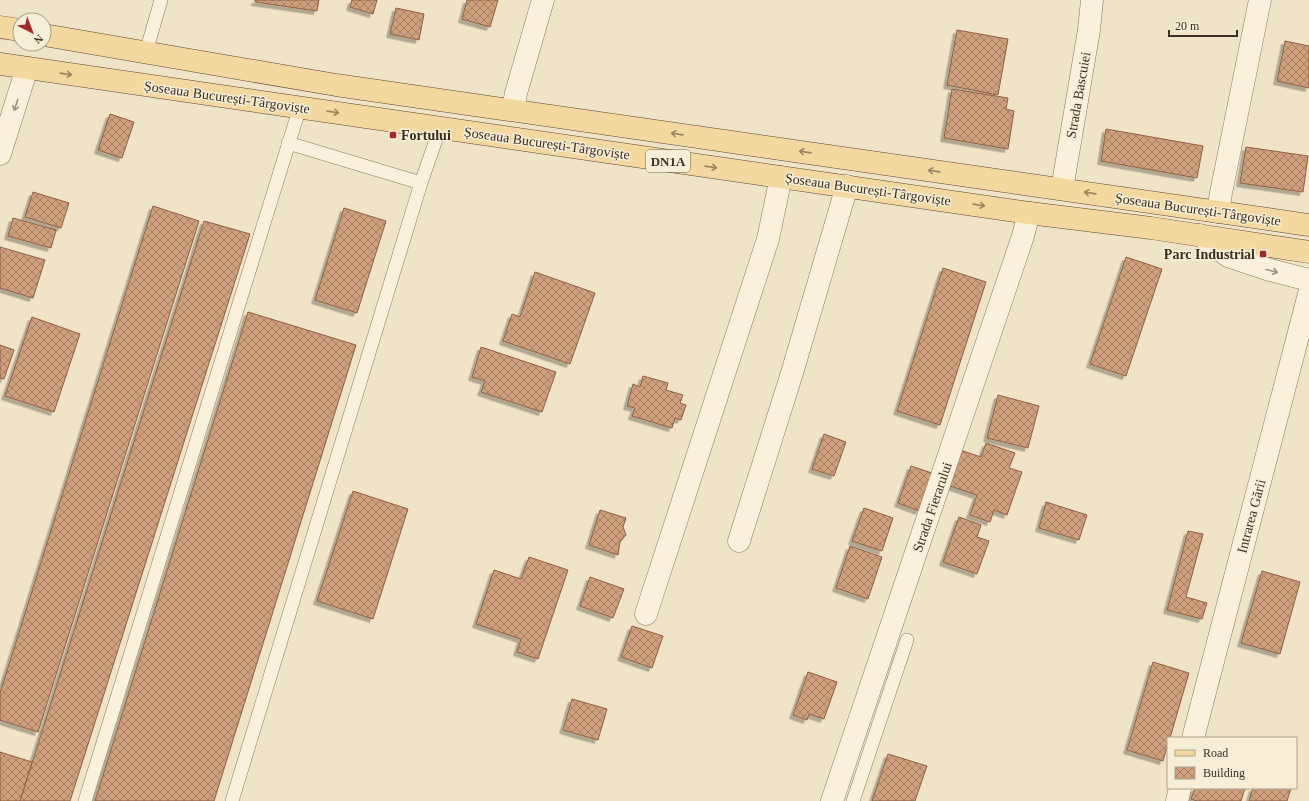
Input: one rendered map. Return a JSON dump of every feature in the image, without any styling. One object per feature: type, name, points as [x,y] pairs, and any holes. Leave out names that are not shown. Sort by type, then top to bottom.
[{"type":"main road","name":"Șoseaua București-Târgoviște","points":[[52,35],[328,84],[1309,225]]},
{"type":"main road","name":"Șoseaua București-Târgoviște","points":[[10,66],[781,177],[1200,235],[1309,252]]},
{"type":"street","points":[[513,110],[516,93],[543,0]]},
{"type":"street","name":"Strada Bascuiei","points":[[1062,189],[1089,30],[1092,0]]},
{"type":"street","points":[[1218,212],[1220,193],[1260,0]]},
{"type":"street","points":[[0,154],[10,66]]},
{"type":"street","points":[[646,614],[768,239],[781,177]]},
{"type":"street","points":[[739,541],[792,373],[847,186]]},
{"type":"street","name":"Strada Fierarului","points":[[832,801],[1023,236],[1029,212]]},
{"type":"street","points":[[1200,235],[1228,256],[1270,270],[1309,280]]},
{"type":"street","name":"Intrarea Gării","points":[[1193,737],[1309,294]]},
{"type":"street","points":[[1177,801],[1180,789]]},
{"type":"lane","points":[[146,52],[161,0]]},
{"type":"lane","points":[[85,801],[300,108]]},
{"type":"lane","points":[[232,801],[421,183],[440,128]]},
{"type":"lane","points":[[288,143],[421,183]]},
{"type":"lane","points":[[853,801],[908,640]]},
{"type":"building","points":[[255,0],[319,0],[317,11],[255,2]]},
{"type":"building","points":[[352,0],[377,0],[373,14],[350,7]]},
{"type":"building","points":[[467,0],[498,0],[490,27],[462,19]]},
{"type":"building","points":[[396,8],[424,14],[419,40],[390,34]]},
{"type":"building","points":[[957,30],[1008,39],[998,95],[947,85]]},
{"type":"building","points":[[1285,41],[1309,46],[1309,88],[1277,81]]},
{"type":"building","points":[[952,89],[1008,98],[1006,109],[1014,111],[1008,149],[944,138]]},
{"type":"building","points":[[110,114],[134,122],[122,158],[98,150]]},
{"type":"building","points":[[1106,129],[1203,146],[1197,178],[1101,161]]},
{"type":"building","points":[[1246,147],[1308,156],[1303,192],[1240,183]]},
{"type":"building","points":[[33,192],[69,203],[61,228],[25,217]]},
{"type":"building","points":[[153,206],[199,221],[38,732],[0,720],[0,693]]},
{"type":"building","points":[[344,208],[386,221],[357,313],[315,300]]},
{"type":"building","points":[[13,218],[56,230],[51,248],[8,236]]},
{"type":"building","points":[[204,221],[250,234],[70,801],[20,801]]},
{"type":"building","points":[[0,247],[45,260],[33,298],[0,288]]},
{"type":"building","points":[[1126,257],[1162,269],[1126,376],[1090,364]]},
{"type":"building","points":[[943,268],[986,282],[940,425],[897,411]]},
{"type":"building","points":[[535,272],[595,293],[570,364],[503,341],[512,314],[520,317]]},
{"type":"building","points":[[248,312],[356,345],[214,801],[95,801]]},
{"type":"building","points":[[32,317],[80,334],[54,412],[5,396]]},
{"type":"building","points":[[0,345],[14,350],[4,379],[0,378]]},
{"type":"building","points":[[481,347],[556,372],[542,412],[481,392],[485,381],[472,377]]},
{"type":"building","points":[[643,376],[668,383],[666,390],[683,395],[680,403],[686,405],[681,420],[675,418],[672,428],[632,416],[635,408],[627,406],[633,384],[640,387]]},
{"type":"building","points":[[998,395],[1039,406],[1028,448],[987,438]]},
{"type":"building","points":[[824,434],[846,442],[834,476],[812,469]]},
{"type":"building","points":[[986,443],[1015,453],[1009,468],[1022,472],[1007,515],[994,510],[990,522],[970,515],[977,495],[947,485],[960,450],[981,457]]},
{"type":"building","points":[[911,466],[932,473],[919,511],[898,503]]},
{"type":"building","points":[[353,491],[408,509],[373,619],[317,601]]},
{"type":"building","points":[[1046,502],[1087,515],[1079,540],[1039,528]]},
{"type":"building","points":[[864,508],[893,518],[882,551],[852,541]]},
{"type":"building","points":[[600,510],[626,518],[623,527],[626,535],[620,542],[618,555],[589,545]]},
{"type":"building","points":[[959,517],[981,525],[977,537],[989,541],[977,574],[943,562]]},
{"type":"building","points":[[1188,531],[1203,534],[1186,597],[1207,603],[1202,619],[1167,610]]},
{"type":"building","points":[[850,546],[882,557],[868,599],[836,588]]},
{"type":"building","points":[[529,557],[568,570],[538,659],[517,652],[521,639],[476,624],[494,570],[521,579]]},
{"type":"building","points":[[1262,571],[1300,582],[1280,654],[1241,643]]},
{"type":"building","points":[[590,577],[624,589],[613,618],[580,606]]},
{"type":"building","points":[[632,626],[663,636],[652,668],[621,657]]},
{"type":"building","points":[[1153,662],[1189,673],[1170,737],[1167,737],[1167,747],[1163,761],[1127,750]]},
{"type":"building","points":[[808,672],[837,682],[824,719],[809,714],[807,720],[793,715]]},
{"type":"building","points":[[572,699],[607,709],[598,740],[563,730]]},
{"type":"building","points":[[0,752],[32,762],[20,801],[0,801]]},
{"type":"building","points":[[888,754],[927,766],[915,801],[872,801]]},
{"type":"building","points":[[1195,789],[1245,789],[1241,801],[1197,801],[1191,799]]},
{"type":"building","points":[[1253,789],[1291,789],[1287,801],[1249,801]]},
{"type":"place","name":"Fortului","points":[[393,135]]},
{"type":"place","name":"Parc Industrial","points":[[1263,254]]}]
